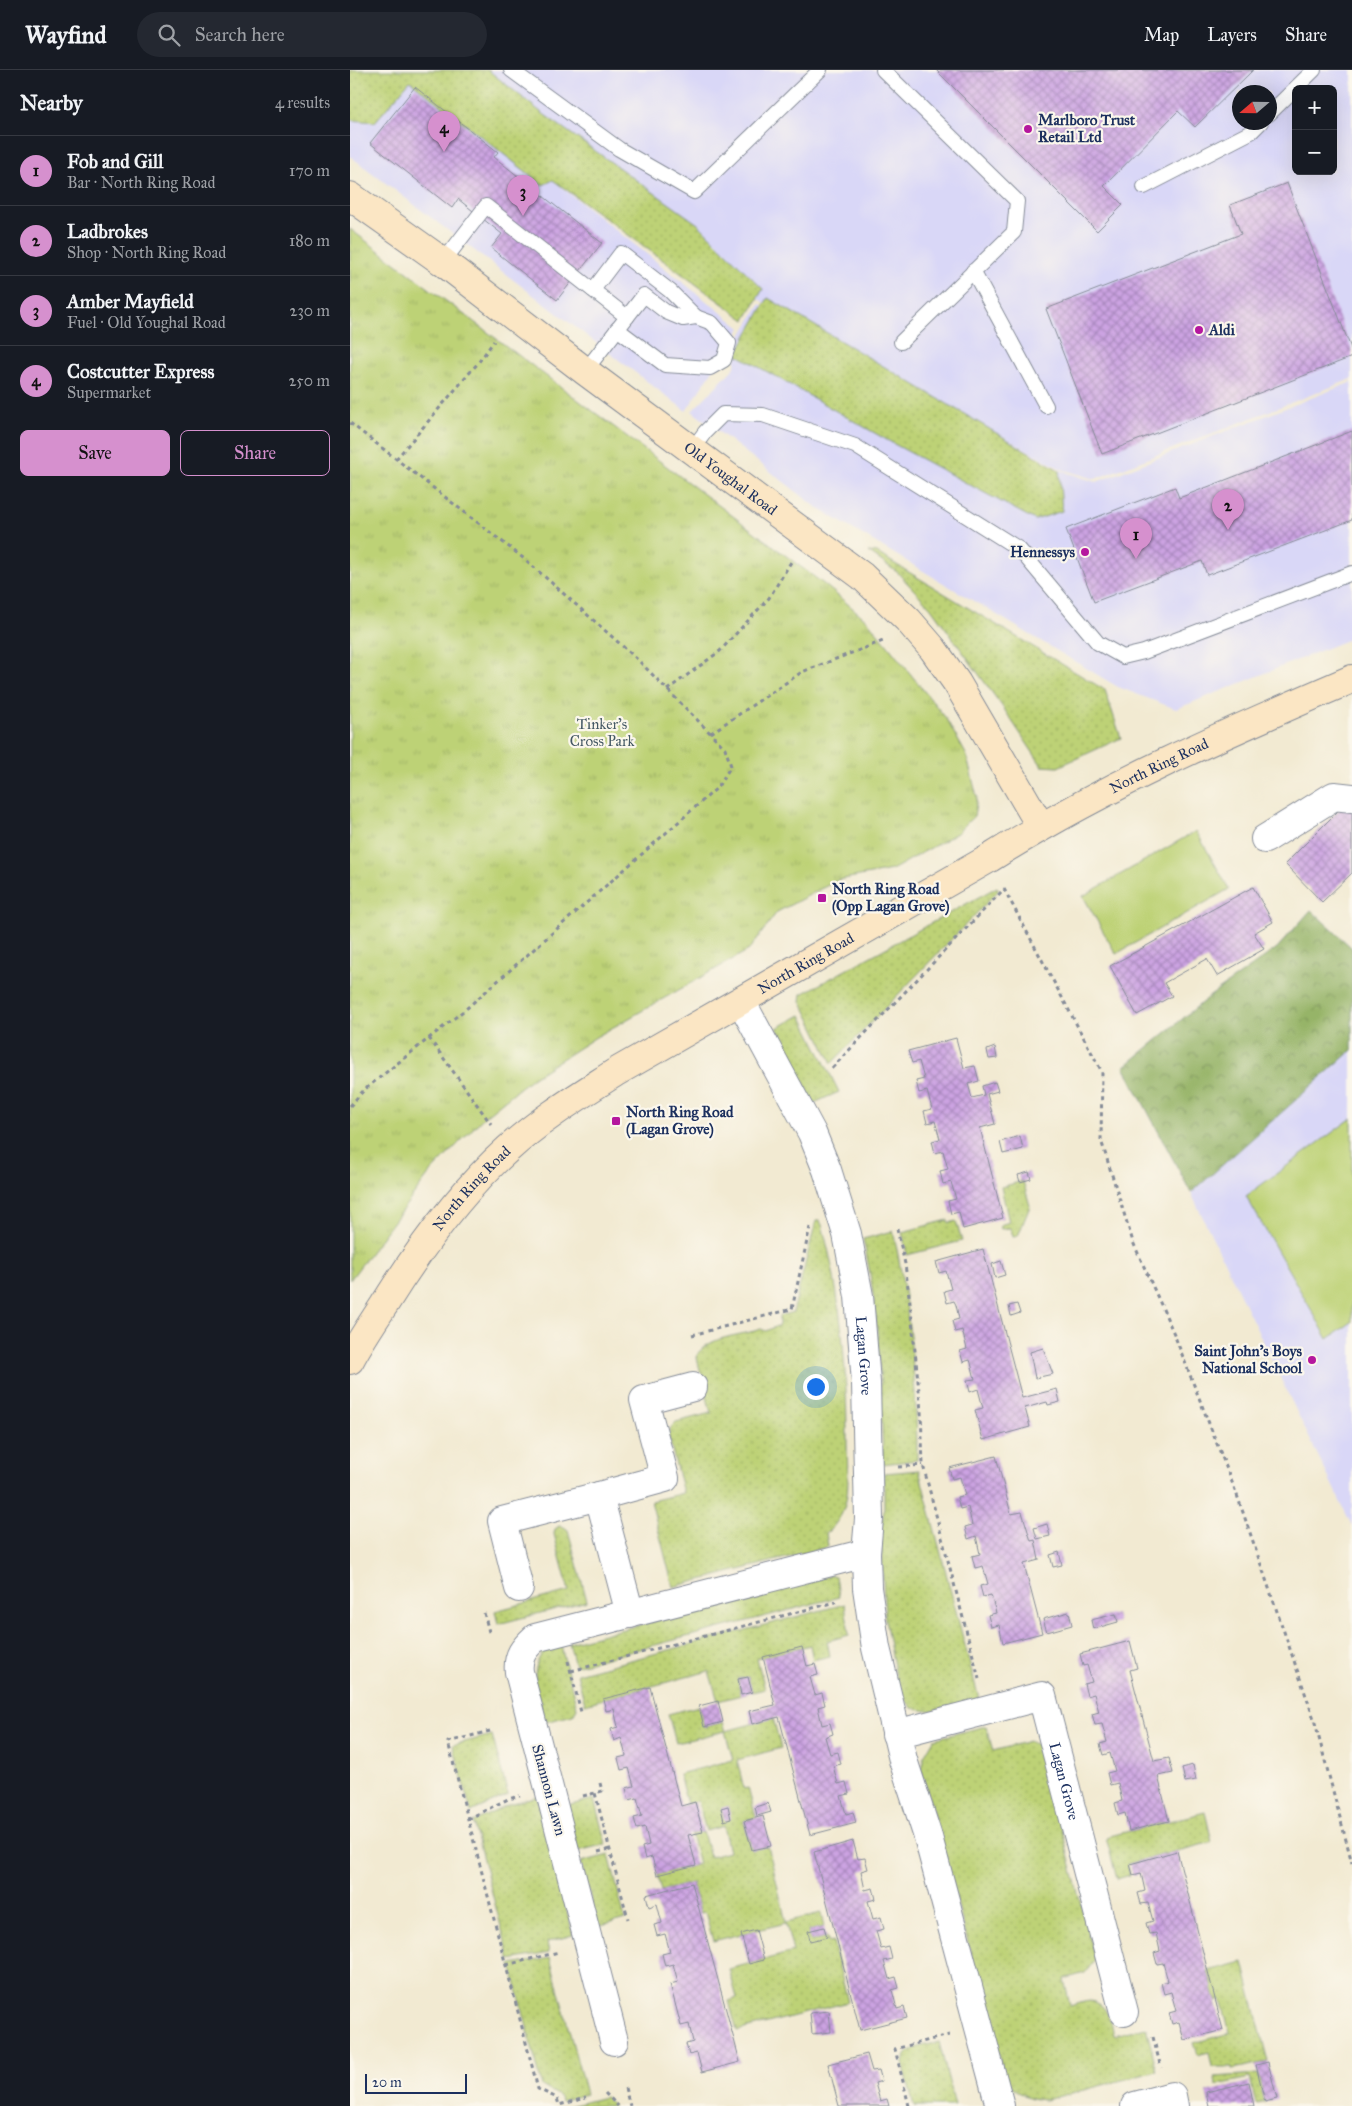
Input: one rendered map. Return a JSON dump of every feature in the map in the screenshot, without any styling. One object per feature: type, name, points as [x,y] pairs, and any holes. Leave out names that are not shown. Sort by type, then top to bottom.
[{"type":"main road","name":"Old Youghal Road","points":[[350,196],[443,262],[691,451],[862,576],[908,620],[933,649],[957,683],[1040,826]]},
{"type":"main road","name":"North Ring Road","points":[[350,1360],[399,1281],[431,1236],[467,1192],[508,1149],[557,1110],[616,1072],[990,858],[1040,826],[1194,747],[1352,679]]},
{"type":"street","points":[[1266,839],[1334,796],[1352,798]]},
{"type":"street","name":"Lagan Grove","points":[[742,1000],[812,1133],[828,1170],[847,1234],[859,1296],[866,1383],[869,1519],[866,1553],[868,1594],[876,1648],[896,1734],[928,1837],[1000,2106]]},
{"type":"street","points":[[519,1588],[502,1521],[665,1478],[644,1400],[693,1387]]},
{"type":"street","points":[[599,1496],[630,1614]]},
{"type":"street","name":"Shannon Lawn","points":[[614,2041],[519,1672],[518,1663],[523,1650],[535,1638],[866,1553]]},
{"type":"street","name":"Lagan Grove","points":[[896,1734],[1042,1696],[1124,2012]]},
{"type":"street","points":[[1135,2106],[1172,2096],[1174,2106]]},
{"type":"lane","points":[[511,70],[619,149],[694,192],[820,70]]},
{"type":"lane","points":[[883,70],[1017,201],[1014,232],[901,342]]},
{"type":"lane","points":[[1277,107],[1314,70]]},
{"type":"lane","points":[[1144,187],[1253,130]]},
{"type":"lane","points":[[443,262],[486,206],[626,317]]},
{"type":"lane","points":[[593,290],[621,253],[670,291],[696,317],[712,323],[729,342],[724,360],[710,368],[665,365],[617,329]]},
{"type":"lane","points":[[973,271],[1046,406]]},
{"type":"lane","points":[[585,371],[644,295],[666,312],[683,319],[696,317]]},
{"type":"lane","points":[[691,451],[705,432],[723,414],[764,415],[855,446],[1019,549],[1098,643],[1123,657],[1144,652],[1352,573]]},
{"type":"path","points":[[396,459],[478,363],[498,334]]},
{"type":"path","points":[[350,422],[527,561],[637,659],[725,748],[731,766],[717,788],[466,1008],[364,1090],[350,1106]]},
{"type":"path","points":[[667,690],[720,651],[769,598],[795,555]]},
{"type":"path","points":[[710,733],[802,672],[891,638]]},
{"type":"path","points":[[832,1068],[1004,890],[1102,1072],[1101,1140],[1132,1242],[1174,1334],[1237,1495],[1314,1719],[1352,1863]]},
{"type":"path","points":[[429,1038],[492,1124]]},
{"type":"path","points":[[692,1335],[792,1309],[811,1223]]},
{"type":"path","points":[[897,1229],[905,1264],[911,1311],[921,1411],[923,1465],[988,1711]]},
{"type":"path","points":[[571,1671],[868,1594]]},
{"type":"path","points":[[484,1613],[489,1632]]},
{"type":"path","points":[[490,1731],[448,1742],[538,2088],[557,2098],[559,2105],[586,2098]]},
{"type":"path","points":[[600,1784],[602,1791],[595,1793],[628,1919]]},
{"type":"path","points":[[468,1819],[508,1799],[549,1788]]},
{"type":"path","points":[[506,1965],[589,1944]]},
{"type":"path","points":[[909,2106],[895,2050],[979,2027]]},
{"type":"path","points":[[626,2088],[630,2106]]},
{"type":"path","points":[[605,2093],[618,2106]]},
{"type":"shaded area","points":[[412,70],[741,328],[686,411],[350,156],[350,115]]},
{"type":"shaded area","points":[[458,70],[1352,70],[1352,379],[1095,479],[1061,469],[751,295]]},
{"type":"shaded area","points":[[760,304],[1059,470],[1096,482],[1352,382],[1352,638],[1176,709],[1118,687],[819,509],[692,411],[735,367],[737,342]]},
{"type":"shaded area","name":"Saint John's Boys National School","points":[[1352,1050],[1352,1526],[1191,1193]]},
{"type":"green space","points":[[350,70],[488,70],[542,113],[698,224],[763,289],[745,320],[553,180],[543,185],[410,81],[375,122],[350,120]]},
{"type":"green space","name":"Tinker's Cross Park","points":[[350,229],[825,585],[868,621],[945,717],[966,754],[977,797],[974,816],[957,833],[892,870],[838,880],[777,912],[749,950],[596,1037],[532,1078],[485,1116],[430,1173],[350,1280]]},
{"type":"green space","points":[[768,298],[1059,470],[1062,511],[1035,520],[894,444],[736,354]]},
{"type":"green space","points":[[868,552],[877,553],[1105,690],[1121,738],[1058,767],[1042,766],[1004,709],[931,608],[897,572]]},
{"type":"green space","points":[[1196,831],[1229,889],[1116,954],[1083,896]]},
{"type":"green space","points":[[997,887],[999,890],[832,1063],[801,1001],[802,994]]},
{"type":"green space","points":[[1311,910],[1352,948],[1352,1050],[1191,1193],[1124,1067],[1210,996],[1277,948]]},
{"type":"green space","points":[[801,1015],[839,1092],[814,1103],[777,1028]]},
{"type":"green space","points":[[1352,1118],[1352,1322],[1328,1339],[1246,1196]]},
{"type":"green space","points":[[1023,1181],[1030,1206],[1018,1236],[1013,1237],[1010,1228],[1001,1229],[1000,1225],[1009,1222],[1001,1187]]},
{"type":"green space","points":[[948,1220],[949,1223],[956,1221],[962,1241],[907,1255],[902,1232]]},
{"type":"green space","points":[[816,1221],[820,1221],[822,1225],[829,1252],[842,1334],[846,1389],[848,1475],[847,1498],[844,1509],[835,1524],[826,1533],[828,1547],[673,1587],[651,1501],[683,1493],[668,1434],[672,1426],[676,1422],[711,1413],[697,1358],[698,1353],[704,1347],[719,1339],[761,1329],[766,1331],[779,1325],[779,1316],[793,1312]]},
{"type":"green space","points":[[893,1231],[908,1316],[916,1404],[917,1460],[883,1464],[876,1322],[869,1267],[863,1239]]},
{"type":"green space","points":[[919,1470],[979,1699],[927,1711],[912,1708],[899,1692],[885,1620],[881,1541],[884,1473]]},
{"type":"green space","points":[[559,1526],[568,1530],[587,1601],[498,1624],[495,1611],[569,1591],[554,1534],[555,1529]]},
{"type":"green space","points":[[832,1575],[836,1576],[839,1597],[575,1666],[569,1643]]},
{"type":"green space","points":[[845,1604],[849,1635],[827,1641],[830,1656],[813,1660],[810,1645],[757,1659],[765,1689],[752,1692],[748,1677],[738,1679],[741,1695],[718,1701],[709,1671],[585,1704],[577,1674]]},
{"type":"green space","points":[[561,1646],[577,1708],[573,1715],[545,1722],[536,1686],[536,1669],[538,1660],[543,1652]]},
{"type":"green space","points":[[699,1706],[704,1727],[723,1722],[726,1731],[773,1718],[781,1748],[737,1760],[744,1789],[748,1788],[756,1817],[744,1821],[752,1850],[768,1846],[786,1922],[821,1913],[824,1927],[808,1931],[811,1941],[827,1937],[829,1943],[833,1942],[848,2002],[737,2031],[729,2001],[737,1998],[729,1969],[793,1952],[786,1923],[713,1941],[705,1912],[701,1913],[692,1883],[661,1891],[657,1875],[699,1864],[691,1834],[703,1832],[710,1857],[729,1852],[723,1826],[706,1831],[698,1801],[687,1804],[679,1774],[733,1760],[725,1731],[676,1743],[668,1714]]},
{"type":"green space","points":[[986,1726],[993,1751],[1029,1741],[1041,1747],[1095,1960],[1085,1973],[1064,1979],[1070,2006],[1090,2001],[1101,2005],[1108,2014],[1114,2035],[1146,2027],[1157,2071],[1045,2100],[1022,2094],[1005,2079],[921,1769],[924,1756],[934,1739]]},
{"type":"green space","points":[[492,1735],[508,1795],[471,1812],[453,1745]]},
{"type":"green space","points":[[537,1796],[573,1935],[547,1942],[549,1953],[510,1960],[473,1822],[510,1804]]},
{"type":"green space","points":[[594,1799],[606,1844],[578,1851],[567,1806]]},
{"type":"green space","points":[[1205,1812],[1212,1842],[1127,1864],[1130,1875],[1117,1879],[1106,1837]]},
{"type":"green space","points":[[609,1855],[625,1919],[598,1927],[581,1862]]},
{"type":"green space","points":[[550,1958],[586,2094],[561,2101],[560,2097],[542,2086],[511,1965]]},
{"type":"green space","points":[[1243,1962],[1268,2062],[1233,2069],[1233,2067],[1212,2067],[1209,2052],[1197,2055],[1193,2043],[1230,2033],[1221,1999],[1216,2001],[1208,1971]]},
{"type":"green space","points":[[939,2042],[955,2106],[914,2106],[903,2063],[905,2057],[912,2050]]},
{"type":"green space","points":[[1258,2074],[1265,2102],[1256,2104],[1250,2078],[1217,2085],[1214,2077]]},
{"type":"green space","points":[[605,2097],[614,2106],[569,2106]]},
{"type":"building","points":[[936,70],[1253,70],[1238,85],[1232,85],[1232,91],[1195,127],[1178,111],[1104,186],[1123,205],[1097,231]]},
{"type":"building","points":[[415,87],[498,152],[494,157],[602,243],[557,300],[491,248],[502,234],[458,199],[452,208],[370,143]]},
{"type":"building","name":"Aldi","points":[[1287,183],[1352,351],[1352,357],[1102,454],[1046,309],[1241,234],[1230,205]]},
{"type":"building","points":[[1352,431],[1352,520],[1207,575],[1202,561],[1094,602],[1066,529],[1175,487],[1179,498]]},
{"type":"building","points":[[1341,808],[1352,809],[1352,873],[1322,902],[1285,864]]},
{"type":"building","points":[[1253,887],[1273,922],[1254,933],[1264,949],[1217,976],[1207,959],[1164,983],[1172,996],[1137,1015],[1110,966]]},
{"type":"building","points":[[956,1038],[964,1068],[975,1066],[979,1081],[968,1084],[972,1098],[984,1095],[982,1086],[995,1082],[998,1091],[987,1094],[995,1124],[980,1128],[1003,1218],[963,1229],[959,1212],[951,1214],[948,1201],[956,1199],[951,1182],[943,1184],[940,1171],[948,1169],[943,1151],[935,1153],[932,1141],[940,1139],[935,1121],[927,1123],[924,1111],[932,1109],[927,1091],[919,1093],[916,1081],[924,1079],[919,1061],[912,1063],[908,1051]]},
{"type":"building","points":[[995,1047],[997,1058],[989,1059],[987,1050]]},
{"type":"building","points":[[1020,1136],[1023,1149],[1003,1154],[1000,1142]]},
{"type":"building","points":[[1029,1172],[1031,1179],[1020,1182],[1018,1175]]},
{"type":"building","points":[[983,1249],[1022,1398],[1057,1389],[1060,1402],[1048,1405],[1047,1402],[1025,1408],[1030,1427],[983,1440],[975,1410],[983,1408],[978,1389],[970,1392],[967,1380],[975,1379],[971,1363],[970,1360],[963,1362],[960,1351],[967,1349],[962,1330],[955,1332],[952,1321],[959,1319],[956,1305],[954,1301],[947,1303],[944,1291],[951,1289],[946,1271],[939,1273],[936,1262]]},
{"type":"building","points":[[1001,1261],[1005,1275],[995,1278],[992,1264]]},
{"type":"building","points":[[1017,1304],[1020,1313],[1011,1316],[1009,1306]]},
{"type":"building","points":[[1043,1348],[1053,1374],[1035,1378],[1030,1352]]},
{"type":"building","points":[[996,1456],[1011,1514],[1022,1512],[1031,1541],[1035,1540],[1039,1560],[1024,1564],[1042,1633],[1003,1643],[999,1625],[991,1627],[988,1615],[996,1613],[991,1595],[983,1597],[980,1586],[988,1584],[983,1566],[975,1568],[972,1556],[980,1554],[976,1536],[968,1539],[965,1527],[972,1525],[968,1507],[960,1509],[957,1497],[965,1495],[960,1477],[952,1479],[949,1468]]},
{"type":"building","points":[[1047,1524],[1050,1536],[1037,1539],[1034,1528]]},
{"type":"building","points":[[1059,1552],[1062,1565],[1053,1567],[1050,1555]]},
{"type":"building","points":[[1069,1612],[1072,1625],[1047,1632],[1043,1619]]},
{"type":"building","points":[[1116,1614],[1118,1622],[1093,1629],[1091,1620]]},
{"type":"building","points":[[1130,1641],[1137,1668],[1130,1670],[1154,1761],[1169,1758],[1173,1773],[1158,1776],[1169,1821],[1129,1831],[1125,1813],[1118,1815],[1115,1803],[1122,1801],[1118,1783],[1110,1785],[1107,1773],[1115,1771],[1110,1753],[1103,1755],[1100,1744],[1107,1742],[1102,1724],[1095,1725],[1092,1714],[1099,1712],[1094,1694],[1087,1696],[1084,1684],[1092,1682],[1087,1665],[1083,1666],[1080,1654]]},
{"type":"building","points":[[802,1647],[807,1666],[815,1664],[818,1675],[810,1677],[815,1695],[822,1693],[825,1705],[818,1707],[822,1725],[830,1723],[833,1734],[825,1737],[830,1754],[838,1752],[841,1764],[833,1766],[838,1784],[846,1782],[849,1794],[841,1796],[846,1814],[853,1812],[856,1823],[810,1835],[779,1717],[752,1724],[749,1711],[775,1705],[763,1657]]},
{"type":"building","points":[[748,1677],[752,1692],[741,1695],[738,1679]]},
{"type":"building","points":[[650,1687],[681,1806],[695,1802],[703,1832],[688,1835],[696,1865],[657,1875],[652,1857],[645,1859],[642,1847],[649,1845],[645,1827],[637,1829],[634,1818],[642,1816],[637,1798],[629,1800],[626,1788],[634,1786],[629,1768],[621,1770],[618,1758],[626,1756],[621,1738],[614,1741],[611,1729],[618,1727],[614,1709],[606,1711],[603,1699]]},
{"type":"building","points":[[718,1701],[723,1722],[704,1727],[699,1706]]},
{"type":"building","points":[[1193,1765],[1196,1780],[1185,1782],[1182,1768]]},
{"type":"building","points":[[768,1803],[771,1812],[757,1816],[755,1807]]},
{"type":"building","points":[[728,1806],[731,1819],[724,1821],[721,1808]]},
{"type":"building","points":[[763,1816],[771,1846],[752,1850],[744,1821]]},
{"type":"building","points":[[853,1841],[858,1859],[865,1858],[868,1869],[861,1871],[865,1890],[873,1888],[876,1899],[868,1901],[873,1919],[881,1917],[884,1929],[876,1931],[881,1949],[889,1947],[892,1959],[884,1961],[889,1979],[896,1977],[899,1988],[892,1990],[897,2009],[904,2007],[907,2018],[860,2030],[814,1852]]},
{"type":"building","points":[[1177,1851],[1223,2030],[1184,2040],[1179,2022],[1172,2024],[1169,2013],[1176,2011],[1171,1992],[1164,1994],[1161,1983],[1168,1981],[1163,1963],[1157,1964],[1154,1953],[1160,1951],[1156,1933],[1149,1934],[1146,1923],[1153,1921],[1148,1903],[1141,1904],[1138,1893],[1145,1891],[1141,1873],[1133,1875],[1130,1864]]},
{"type":"building","points":[[692,1883],[740,2062],[702,2072],[697,2053],[689,2055],[686,2044],[693,2042],[689,2024],[681,2026],[670,1984],[678,1982],[673,1964],[665,1966],[662,1954],[670,1952],[665,1934],[657,1936],[654,1925],[662,1923],[657,1904],[649,1907],[646,1895]]},
{"type":"building","points":[[824,1927],[827,1937],[810,1941],[808,1931]]},
{"type":"building","points":[[756,1930],[764,1960],[749,1964],[741,1934]]},
{"type":"building","points":[[829,2011],[831,2032],[812,2034],[810,2013]]},
{"type":"building","points":[[867,2054],[872,2071],[879,2070],[882,2081],[875,2083],[880,2101],[887,2099],[889,2106],[839,2106],[828,2064]]},
{"type":"building","points":[[1268,2062],[1277,2099],[1265,2102],[1256,2065]]},
{"type":"building","points":[[1249,2082],[1254,2106],[1209,2106],[1206,2092]]},
{"type":"place","name":"Marlboro Trust Retail Ltd","points":[[1028,129]]},
{"type":"place","name":"Costcutter Express","points":[[444,152]]},
{"type":"place","name":"Amber Mayfield","points":[[523,216]]},
{"type":"place","name":"Aldi","points":[[1199,330]]},
{"type":"place","name":"Ladbrokes","points":[[1228,530]]},
{"type":"place","name":"Hennessys","points":[[1085,552]]},
{"type":"place","name":"Fob and Gill","points":[[1136,559]]},
{"type":"place","name":"North Ring Road (Opp Lagan Grove)","points":[[822,898]]},
{"type":"place","name":"North Ring Road (Lagan Grove)","points":[[616,1121]]},
{"type":"place","name":"Saint John's Boys National School","points":[[1312,1360]]}]
